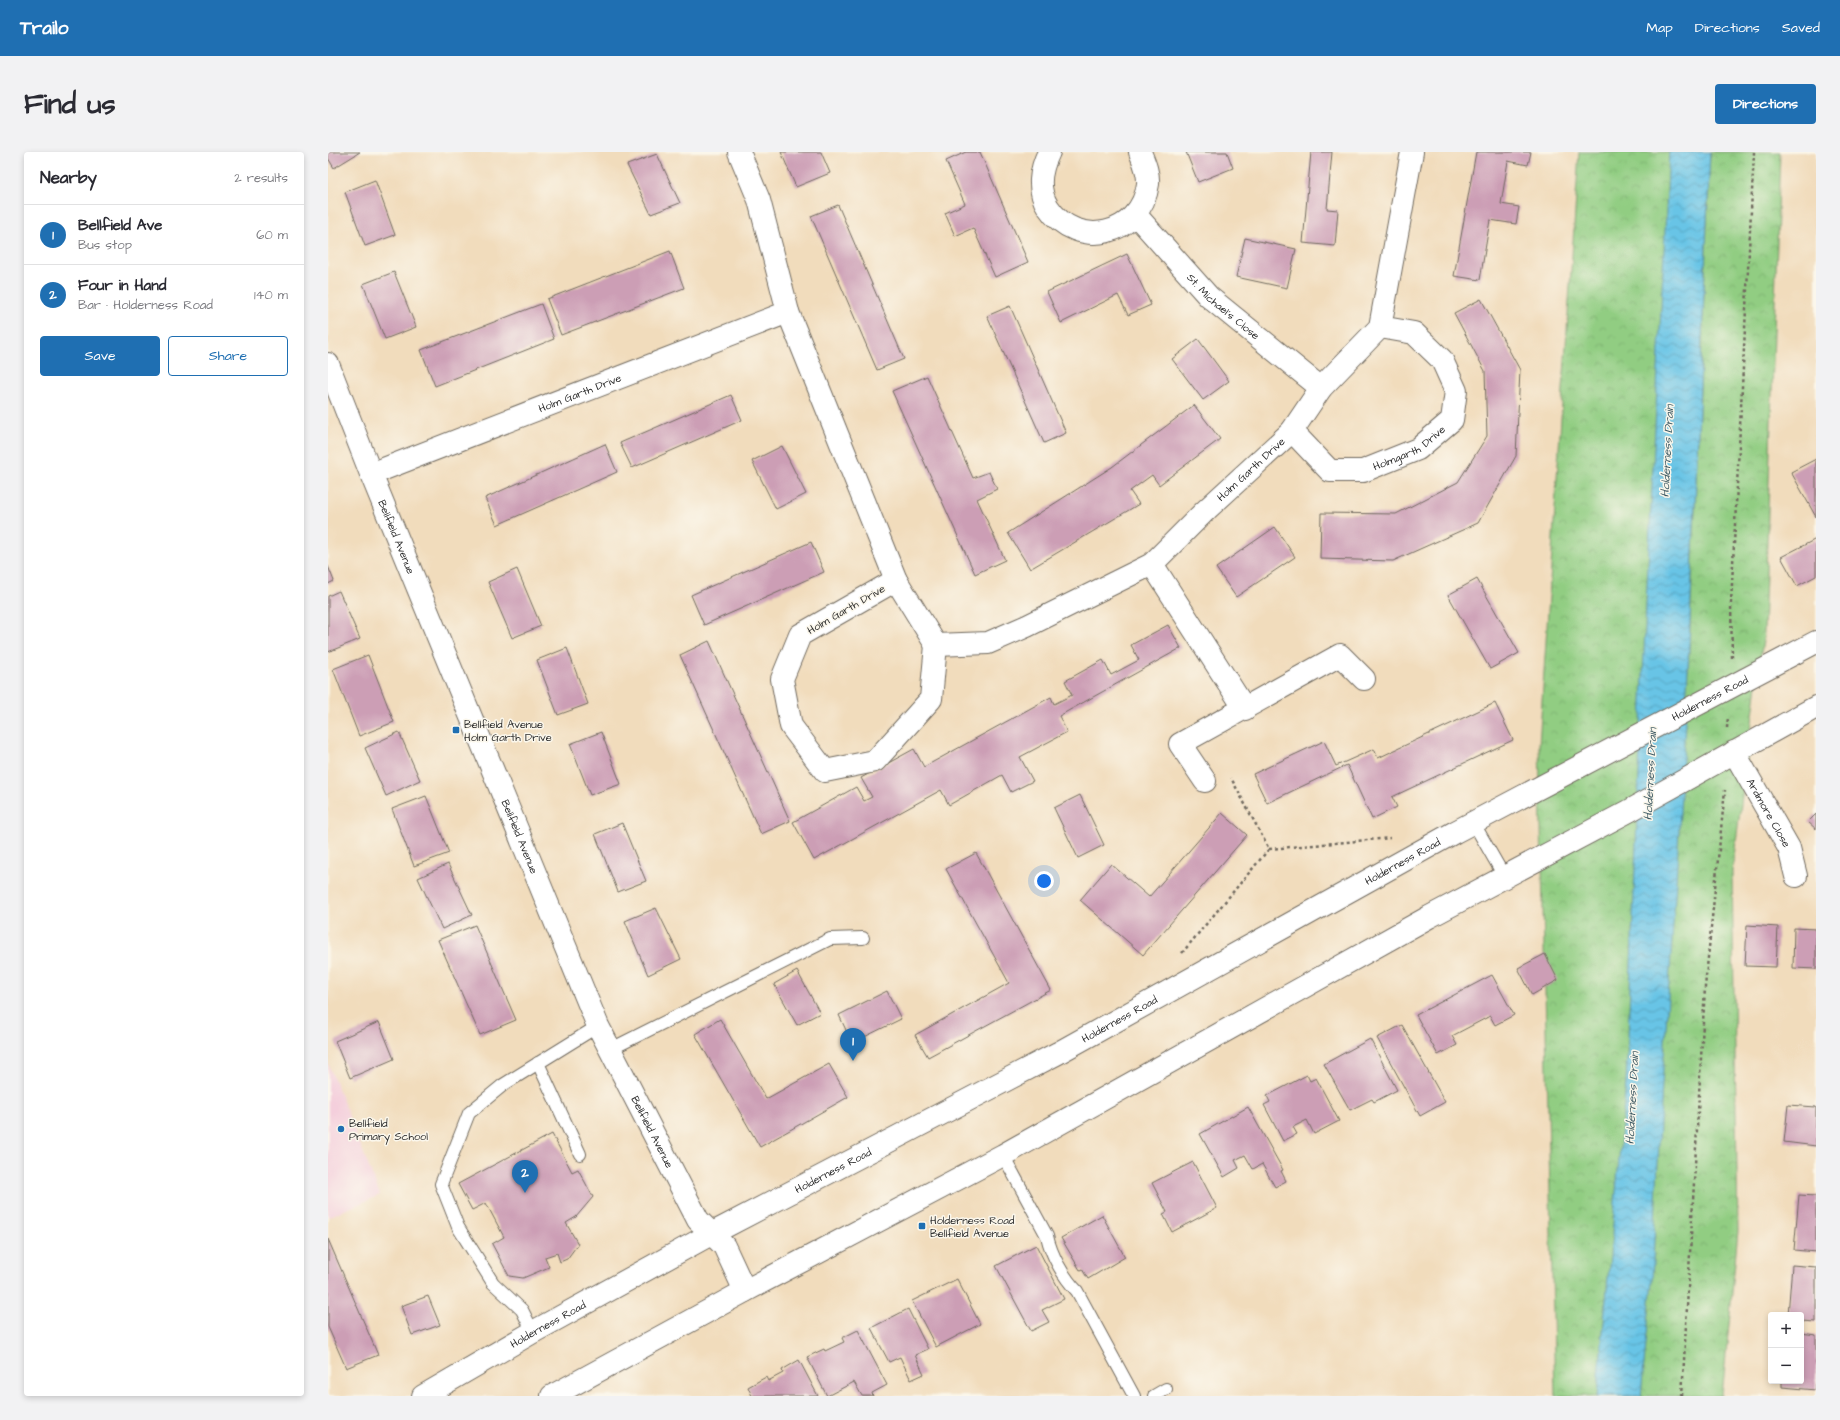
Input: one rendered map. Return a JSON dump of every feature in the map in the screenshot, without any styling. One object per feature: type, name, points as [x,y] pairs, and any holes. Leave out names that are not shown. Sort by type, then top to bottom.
[{"type":"main road","name":"Holm Garth Drive","points":[[739,152],[759,200],[788,312],[896,580],[936,645],[931,699],[875,761],[825,771],[791,726],[782,679],[800,635],[896,580]]},
{"type":"main road","points":[[1049,152],[1042,164],[1040,183],[1044,200],[1054,216],[1068,228],[1086,233],[1104,233],[1121,226],[1135,214],[1144,200],[1148,183],[1146,166],[1140,152]]},
{"type":"main road","points":[[1380,327],[1412,152]]},
{"type":"main road","name":"St. Michael's Close","points":[[1135,214],[1209,297],[1321,388]]},
{"type":"main road","name":"Holm Garth Drive","points":[[371,474],[788,312]]},
{"type":"main road","name":"Holm Garth Drive","points":[[936,645],[988,643],[1027,626],[1152,564],[1205,511],[1292,431],[1321,388],[1380,327]]},
{"type":"main road","name":"Holmgarth Drive","points":[[1292,431],[1330,471],[1363,471],[1418,449],[1452,420],[1456,391],[1442,360],[1414,333],[1380,327]]},
{"type":"main road","name":"Bellfield Avenue","points":[[328,364],[371,474],[598,1026],[609,1050],[698,1220],[724,1246],[745,1291]]},
{"type":"main road","points":[[1152,564],[1244,709]]},
{"type":"main road","name":"Holderness Road","points":[[423,1396],[533,1332],[711,1234],[1058,1053],[1473,822],[1608,750],[1732,688],[1816,642]]},
{"type":"main road","points":[[1205,781],[1180,744],[1340,655],[1364,679]]},
{"type":"main road","points":[[552,1396],[745,1291],[1003,1154],[1504,876],[1629,811],[1816,707]]},
{"type":"main road","name":"Ardmore Close","points":[[1729,755],[1789,848],[1796,876]]},
{"type":"lane","points":[[1473,822],[1504,876]]},
{"type":"lane","points":[[609,1050],[830,939],[863,938]]},
{"type":"lane","points":[[533,1332],[522,1310],[493,1283],[458,1227],[441,1184],[469,1113],[503,1084],[598,1026]]},
{"type":"lane","points":[[538,1063],[580,1154]]},
{"type":"lane","points":[[1003,1154],[1047,1236],[1049,1246],[1070,1283],[1077,1291],[1134,1396]]},
{"type":"lane","points":[[1154,1396],[1166,1389]]},
{"type":"path","points":[[1682,1396],[1705,987],[1729,755],[1732,688],[1732,603],[1754,152]]},
{"type":"path","points":[[1205,781],[1230,775],[1269,849]]},
{"type":"path","points":[[1178,958],[1269,849],[1393,837]]},
{"type":"shaded area","name":"Bellfield Primary School","points":[[328,1063],[380,1195],[328,1217]]},
{"type":"green space","points":[[1579,152],[1670,152],[1643,693],[1688,671],[1710,152],[1780,152],[1764,633],[1732,871],[1738,1231],[1722,1396],[1555,1396],[1539,745]]},
{"type":"water","name":"Holderness Drain","points":[[1669,152],[1710,152],[1688,670],[1676,883],[1662,1085],[1652,1281],[1641,1396],[1597,1396],[1626,1083],[1646,604]]},
{"type":"building","points":[[328,152],[360,152],[334,168],[328,158]]},
{"type":"building","points":[[781,152],[821,152],[830,173],[796,187]]},
{"type":"building","points":[[966,152],[980,152],[1028,262],[995,277],[973,228],[955,236],[945,213],[965,204],[946,161]]},
{"type":"building","points":[[1186,152],[1227,152],[1233,168],[1198,182]]},
{"type":"building","points":[[1311,152],[1332,152],[1327,209],[1338,210],[1335,246],[1303,243]]},
{"type":"building","points":[[1476,152],[1531,152],[1528,165],[1508,161],[1501,204],[1519,207],[1516,224],[1490,220],[1480,280],[1454,276]]},
{"type":"building","points":[[657,154],[680,203],[651,214],[627,165]]},
{"type":"building","points":[[375,180],[395,235],[365,246],[345,192]]},
{"type":"building","points":[[838,205],[904,359],[877,370],[811,216]]},
{"type":"building","points":[[1245,238],[1296,249],[1287,288],[1236,277]]},
{"type":"building","points":[[670,251],[684,288],[561,335],[547,299]]},
{"type":"building","points":[[1127,254],[1151,305],[1128,315],[1118,295],[1061,323],[1047,292]]},
{"type":"building","points":[[394,272],[416,327],[385,339],[363,284]]},
{"type":"building","points":[[1481,299],[1520,370],[1516,456],[1478,523],[1393,561],[1320,559],[1321,513],[1396,514],[1458,482],[1487,436],[1485,371],[1454,313]]},
{"type":"building","points":[[541,304],[554,339],[435,386],[421,350]]},
{"type":"building","points":[[1010,306],[1066,433],[1044,443],[987,316]]},
{"type":"building","points":[[1198,339],[1229,381],[1203,400],[1172,359]]},
{"type":"building","points":[[927,376],[973,478],[989,472],[997,489],[977,499],[1005,560],[975,574],[892,391]]},
{"type":"building","points":[[731,395],[742,420],[632,468],[620,443]]},
{"type":"building","points":[[1194,405],[1220,439],[1159,485],[1152,475],[1130,491],[1139,504],[1030,569],[1008,533],[1112,467]]},
{"type":"building","points":[[605,444],[617,472],[497,525],[485,498]]},
{"type":"building","points":[[782,446],[806,494],[776,509],[752,461]]},
{"type":"building","points":[[1816,459],[1816,517],[1791,472]]},
{"type":"building","points":[[1275,527],[1295,557],[1236,597],[1216,568]]},
{"type":"building","points":[[1816,539],[1816,576],[1797,586],[1781,557]]},
{"type":"building","points":[[811,542],[824,572],[704,625],[691,595]]},
{"type":"building","points":[[328,566],[334,581],[328,584]]},
{"type":"building","points":[[517,569],[541,626],[512,638],[488,582]]},
{"type":"building","points":[[1477,579],[1519,653],[1490,669],[1448,595]]},
{"type":"building","points":[[339,591],[360,639],[328,652],[328,596]]},
{"type":"building","points":[[1168,625],[1181,648],[1059,716],[1067,732],[1020,757],[1033,781],[1011,792],[1002,775],[949,805],[941,790],[814,860],[793,822],[856,787],[864,801],[872,797],[861,778],[914,749],[924,767],[1051,697],[1054,704],[1072,695],[1065,681],[1103,660],[1111,675],[1139,660],[1131,645]]},
{"type":"building","points":[[709,641],[790,821],[761,834],[680,655]]},
{"type":"building","points":[[567,648],[588,704],[558,715],[537,660]]},
{"type":"building","points":[[368,655],[394,722],[359,736],[333,669]]},
{"type":"building","points":[[1495,703],[1513,740],[1392,797],[1397,807],[1372,819],[1347,765],[1267,803],[1253,774],[1324,741],[1336,766],[1374,749],[1378,758]]},
{"type":"building","points":[[399,732],[420,780],[386,796],[365,748]]},
{"type":"building","points":[[601,732],[621,784],[590,795],[570,744]]},
{"type":"building","points":[[1080,795],[1104,845],[1078,858],[1054,808]]},
{"type":"building","points":[[426,796],[449,853],[414,866],[392,809]]},
{"type":"building","points":[[1222,813],[1247,835],[1143,955],[1080,900],[1111,864],[1149,897]]},
{"type":"building","points":[[1816,814],[1816,829],[1808,822]]},
{"type":"building","points":[[622,823],[646,881],[618,892],[595,834]]},
{"type":"building","points":[[976,853],[1051,990],[928,1057],[915,1035],[1009,983],[946,869]]},
{"type":"building","points":[[448,864],[472,915],[442,929],[418,878]]},
{"type":"building","points":[[656,908],[681,959],[648,975],[625,921]]},
{"type":"building","points":[[475,925],[516,1020],[480,1035],[438,940]]},
{"type":"building","points":[[1747,925],[1778,927],[1776,967],[1745,966]]},
{"type":"building","points":[[1794,928],[1816,929],[1816,969],[1793,968]]},
{"type":"building","points":[[1545,954],[1558,980],[1532,995],[1518,968]]},
{"type":"building","points":[[797,971],[820,1013],[797,1025],[774,984]]},
{"type":"building","points":[[1492,975],[1514,1015],[1495,1025],[1490,1016],[1452,1036],[1457,1045],[1438,1055],[1416,1015]]},
{"type":"building","points":[[887,991],[901,1019],[852,1043],[839,1015]]},
{"type":"building","points":[[720,1019],[766,1099],[829,1064],[848,1097],[760,1147],[695,1034]]},
{"type":"building","points":[[379,1022],[394,1059],[350,1078],[335,1041]]},
{"type":"building","points":[[1402,1025],[1445,1102],[1420,1116],[1377,1038]]},
{"type":"building","points":[[1370,1039],[1397,1090],[1374,1102],[1372,1099],[1350,1110],[1324,1064]]},
{"type":"building","points":[[1307,1075],[1310,1081],[1316,1078],[1339,1121],[1314,1134],[1307,1120],[1293,1127],[1297,1134],[1283,1141],[1264,1105],[1270,1102],[1267,1096]]},
{"type":"building","points":[[1788,1105],[1816,1107],[1816,1146],[1784,1142]]},
{"type":"building","points":[[1248,1107],[1283,1170],[1281,1171],[1286,1181],[1275,1187],[1262,1164],[1253,1169],[1245,1155],[1235,1160],[1239,1168],[1224,1177],[1200,1134]]},
{"type":"building","points":[[552,1134],[572,1172],[578,1169],[593,1197],[576,1217],[566,1223],[578,1244],[567,1259],[560,1262],[557,1253],[545,1257],[549,1267],[523,1278],[509,1276],[492,1244],[504,1237],[486,1203],[472,1210],[458,1184]]},
{"type":"building","points":[[1193,1162],[1217,1208],[1172,1232],[1163,1214],[1167,1212],[1152,1183]]},
{"type":"building","points":[[1799,1195],[1816,1196],[1816,1252],[1794,1250]]},
{"type":"building","points":[[1102,1215],[1125,1257],[1088,1279],[1082,1269],[1080,1270],[1061,1238]]},
{"type":"building","points":[[328,1239],[378,1355],[346,1368],[328,1327]]},
{"type":"building","points":[[1036,1245],[1064,1299],[1042,1310],[1049,1322],[1031,1331],[996,1266]]},
{"type":"building","points":[[1792,1265],[1816,1267],[1816,1322],[1804,1321],[1804,1312],[1788,1312]]},
{"type":"building","points":[[957,1279],[980,1324],[936,1347],[912,1301]]},
{"type":"building","points":[[428,1296],[440,1325],[412,1335],[401,1306]]},
{"type":"building","points":[[908,1309],[928,1349],[915,1355],[924,1374],[911,1380],[900,1357],[889,1362],[871,1328]]},
{"type":"building","points":[[858,1330],[887,1385],[872,1393],[873,1396],[862,1396],[854,1382],[827,1396],[807,1357],[824,1349],[825,1351],[844,1342],[842,1338]]},
{"type":"building","points":[[1804,1333],[1816,1335],[1816,1390],[1782,1387],[1782,1384],[1804,1384]]},
{"type":"building","points":[[799,1360],[818,1396],[752,1396],[748,1387],[766,1377],[768,1381],[783,1373],[782,1370]]},
{"type":"place","name":"Bellfield Avenue Holm Garth Drive","points":[[456,730]]},
{"type":"place","name":"Bellfield Ave","points":[[853,1061]]},
{"type":"place","name":"Bellfield Primary School","points":[[341,1129]]},
{"type":"place","name":"Four in Hand","points":[[525,1193]]},
{"type":"place","name":"Holderness Road Bellfield Avenue","points":[[922,1226]]}]
